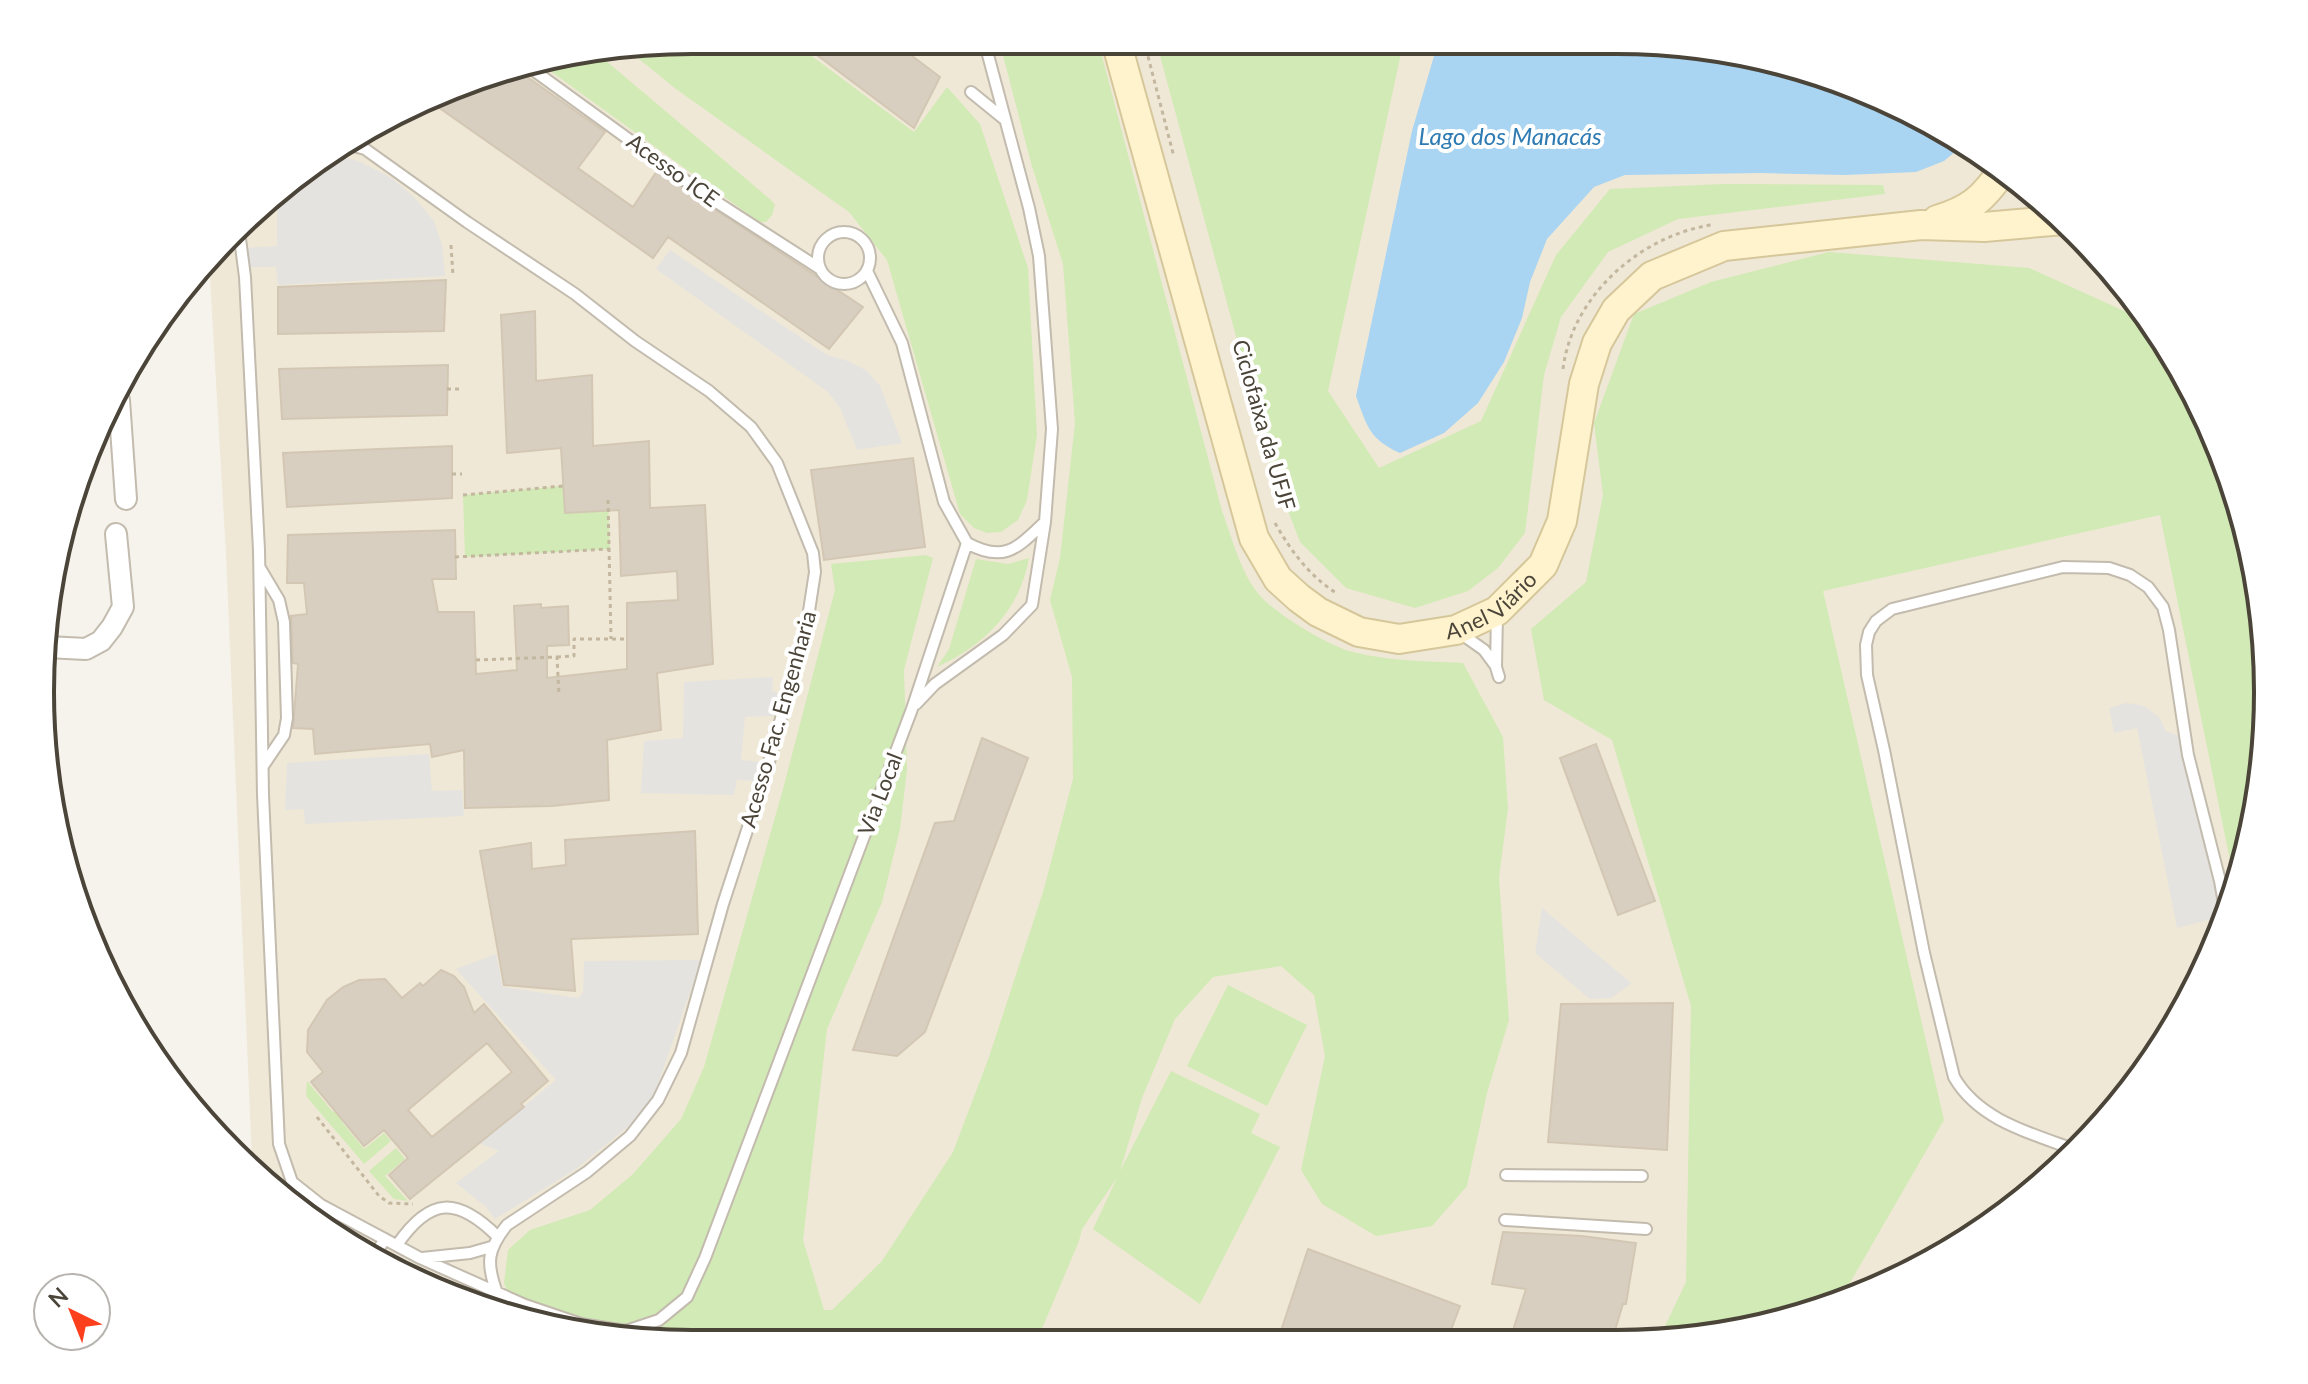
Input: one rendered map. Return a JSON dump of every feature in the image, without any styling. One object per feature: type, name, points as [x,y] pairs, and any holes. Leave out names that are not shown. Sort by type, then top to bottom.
[{"type":"main road","name":"Anel Viário","points":[[1120,54],[1254,538],[1278,579],[1299,598],[1318,612],[1359,632],[1399,639],[1456,630],[1497,611],[1543,565],[1562,521],[1584,384],[1597,343],[1616,310],[1652,276],[1724,246],[1921,225],[1984,227],[2047,222]]},
{"type":"main road","points":[[1921,225],[1965,211],[1996,180]]},
{"type":"street","points":[[120,411],[126,499]]},
{"type":"street","points":[[55,647],[86,649],[101,641],[123,607],[116,534]]},
{"type":"lane","name":"Via Local","points":[[636,1328],[659,1320],[687,1297],[705,1258],[912,709],[935,684],[1003,635],[1032,605],[1045,522],[1052,429],[1039,256],[987,54]]},
{"type":"lane","name":"Acesso ICE","points":[[538,73],[704,194],[819,268]]},
{"type":"lane","points":[[971,92],[1003,118]]},
{"type":"lane","name":"Acesso Fac. Engenharia","points":[[360,148],[575,294],[635,341],[709,391],[751,427],[777,463],[813,553],[815,572],[807,624],[767,769],[723,904],[681,1053],[658,1100],[630,1136],[587,1172],[507,1225],[494,1242]]},
{"type":"lane","points":[[849,232],[857,235],[868,247],[870,264],[855,283],[838,284],[824,276],[819,268],[818,253],[833,234],[849,232]]},
{"type":"lane","points":[[240,242],[245,277],[259,566],[263,766],[279,1144],[292,1189]]},
{"type":"lane","points":[[867,271],[902,343],[944,502],[967,543],[991,553],[1016,549],[1045,522]]},
{"type":"lane","points":[[912,709],[967,543]]},
{"type":"lane","points":[[259,566],[279,600],[284,622],[287,718],[284,735],[263,766]]},
{"type":"lane","points":[[2062,1147],[1984,1112],[1962,1091],[1954,1077],[1924,953],[1867,675],[1866,645],[1876,621],[1892,609],[2063,567],[2109,568],[2130,575],[2148,587],[2163,607],[2169,630],[2188,755],[2221,894]]},
{"type":"lane","points":[[1456,630],[1484,650],[1498,672],[1497,611]]},
{"type":"lane","points":[[1506,1175],[1642,1176]]},
{"type":"lane","points":[[292,1182],[321,1205],[420,1258],[497,1293]]},
{"type":"lane","points":[[397,1245],[420,1217],[434,1210],[454,1207],[469,1212],[494,1242],[491,1276],[497,1293]]},
{"type":"lane","points":[[1505,1220],[1646,1229]]},
{"type":"lane","points":[[379,1248],[385,1239]]},
{"type":"lane","points":[[420,1258],[470,1253],[494,1242]]},
{"type":"lane","name":"Via Local","points":[[497,1293],[558,1316]]},
{"type":"path","points":[[1147,54],[1176,163]]},
{"type":"path","points":[[1562,379],[1568,345],[1577,322],[1598,290],[1633,256],[1684,231],[1715,224]]},
{"type":"path","points":[[451,245],[453,276]]},
{"type":"path","points":[[447,389],[459,389]]},
{"type":"path","points":[[452,474],[462,474]]},
{"type":"path","points":[[463,495],[563,486]]},
{"type":"path","points":[[608,500],[611,639]]},
{"type":"path","name":"Ciclofaixa da UFJF","points":[[1273,519],[1303,564],[1343,598]]},
{"type":"path","points":[[455,557],[610,549]]},
{"type":"path","points":[[476,660],[574,656],[574,639],[627,639]]},
{"type":"path","points":[[557,657],[559,695]]},
{"type":"path","points":[[317,1117],[379,1196],[389,1203],[405,1206],[418,1203]]},
{"type":"shaded area","points":[[1616,54],[1699,59],[1740,66],[1821,88],[1935,139],[2037,212],[2096,271],[2122,304],[2169,373],[2188,410],[2220,487],[2232,527],[2249,609],[2253,650],[2253,734],[2249,775],[2242,816],[2220,897],[2188,974],[2146,1046],[2096,1113],[2037,1172],[1970,1222],[1898,1264],[1821,1296],[1740,1318],[1658,1329],[692,1330],[609,1325],[568,1318],[487,1296],[410,1264],[338,1222],[271,1172],[252,1153],[226,554],[210,274],[271,212],[338,162],[410,120],[487,88],[568,66],[650,55]]},
{"type":"shaded area","points":[[345,158],[361,162],[393,179],[414,197],[434,221],[442,245],[445,276],[278,285],[276,267],[247,267],[246,248],[277,246],[277,207]]},
{"type":"shaded area","points":[[670,250],[827,355],[867,371],[880,386],[902,443],[857,450],[840,408],[828,392],[656,269]]},
{"type":"shaded area","points":[[773,677],[772,691],[778,693],[773,716],[745,717],[741,760],[759,762],[755,781],[737,780],[734,795],[641,793],[644,741],[683,738],[684,682]]},
{"type":"shaded area","points":[[2127,703],[2144,706],[2159,717],[2166,731],[2180,736],[2219,899],[2212,919],[2177,928],[2137,728],[2114,733],[2109,708]]},
{"type":"shaded area","points":[[429,754],[432,791],[462,790],[464,816],[305,824],[304,809],[285,810],[287,763]]},
{"type":"shaded area","points":[[1542,908],[1632,983],[1611,998],[1590,999],[1535,953]]},
{"type":"shaded area","points":[[496,954],[503,987],[578,998],[583,993],[584,961],[701,960],[655,1093],[634,1122],[576,1169],[495,1219],[486,1207],[456,1183],[499,1151],[479,1143],[556,1080],[456,969]]},
{"type":"green space","points":[[809,54],[914,132],[947,87],[980,124],[1028,268],[1037,435],[1027,500],[1018,520],[1001,532],[987,533],[974,528],[960,514],[887,260],[849,212],[676,89],[636,56]]},
{"type":"green space","points":[[1003,54],[1101,54],[1222,511],[1249,580],[1271,606],[1319,638],[1343,649],[1393,659],[1463,663],[1503,737],[1508,808],[1499,878],[1509,1020],[1487,1093],[1467,1186],[1432,1226],[1376,1236],[1322,1204],[1301,1170],[1325,1056],[1314,995],[1281,966],[1213,977],[1175,1019],[1142,1098],[1120,1171],[1171,1071],[1260,1114],[1251,1133],[1280,1147],[1200,1304],[1093,1229],[1117,1178],[1082,1229],[1041,1330],[650,1329],[568,1318],[513,1304],[504,1283],[508,1250],[530,1230],[590,1210],[633,1174],[681,1119],[704,1067],[783,789],[835,590],[831,564],[926,555],[933,558],[904,670],[907,770],[900,829],[882,902],[827,1029],[803,1240],[824,1310],[832,1310],[882,1261],[953,1152],[989,1057],[1043,892],[1073,779],[1072,677],[1050,600],[1060,558],[1075,423],[1063,264],[1031,163]]},
{"type":"green space","points":[[1160,54],[1401,54],[1328,391],[1379,468],[1481,421],[1556,255],[1610,189],[1723,184],[1883,185],[1885,194],[1678,219],[1608,252],[1561,317],[1544,375],[1525,533],[1498,568],[1468,591],[1415,608],[1346,588],[1300,542],[1272,469]]},
{"type":"green space","points":[[605,60],[771,200],[775,205],[772,215],[766,222],[759,222],[550,70]]},
{"type":"green space","points":[[1829,252],[2029,268],[2128,313],[2169,373],[2188,410],[2220,487],[2232,527],[2249,609],[2253,650],[2253,734],[2242,816],[2230,862],[2160,515],[1823,591],[1944,1120],[1848,1285],[1740,1318],[1664,1328],[1686,1282],[1691,1006],[1612,740],[1544,700],[1531,629],[1586,582],[1603,495],[1594,423],[1634,314],[1711,282]]},
{"type":"green space","points":[[563,486],[565,513],[608,500],[610,549],[465,557],[463,495]]},
{"type":"green space","points":[[1029,558],[1017,594],[997,624],[970,648],[937,667],[949,649],[976,559],[1008,564]]},
{"type":"green space","points":[[1228,985],[1307,1025],[1267,1106],[1187,1066]]},
{"type":"green space","points":[[307,1081],[333,1112],[353,1094],[362,1104],[342,1122],[364,1149],[384,1133],[391,1141],[364,1164],[306,1096]]},
{"type":"green space","points":[[396,1148],[405,1159],[385,1176],[408,1201],[394,1199],[369,1171]]},
{"type":"water","name":"Lago dos Manacás","points":[[1432,54],[1658,55],[1740,66],[1821,88],[1860,103],[1935,139],[1955,152],[1944,161],[1916,172],[1625,175],[1594,187],[1547,239],[1530,282],[1522,318],[1504,362],[1478,403],[1444,433],[1400,453],[1375,437],[1356,396],[1412,131],[1434,56]]},
{"type":"building","points":[[816,54],[910,54],[940,77],[914,128]]},
{"type":"building","points":[[526,76],[605,132],[578,168],[633,207],[657,171],[863,307],[829,349],[668,237],[653,258],[438,107]]},
{"type":"building","points":[[446,280],[444,331],[278,334],[278,287]]},
{"type":"building","points":[[535,311],[536,381],[592,375],[593,446],[649,441],[650,508],[705,505],[713,664],[657,673],[661,730],[607,740],[609,800],[552,806],[465,808],[464,750],[432,757],[430,744],[315,754],[313,729],[293,728],[298,664],[293,663],[291,616],[307,614],[304,583],[287,583],[288,535],[455,530],[456,579],[432,579],[438,612],[474,612],[476,674],[517,670],[514,606],[541,604],[541,608],[568,606],[569,645],[547,646],[547,678],[627,669],[627,603],[678,600],[677,571],[621,576],[619,510],[565,513],[561,448],[507,453],[501,315]]},
{"type":"building","points":[[448,365],[447,415],[282,419],[279,369]]},
{"type":"building","points":[[452,446],[452,498],[287,507],[283,453]]},
{"type":"building","points":[[913,458],[925,547],[824,560],[811,470]]},
{"type":"building","points":[[982,738],[1028,758],[925,1032],[897,1056],[853,1050],[935,823],[954,821]]},
{"type":"building","points":[[1596,744],[1655,901],[1618,915],[1560,758]]},
{"type":"building","points":[[695,831],[698,934],[571,939],[575,991],[504,985],[480,851],[531,843],[532,869],[566,865],[565,840]]},
{"type":"building","points":[[441,970],[454,976],[464,987],[474,1013],[484,1004],[548,1081],[521,1104],[524,1107],[410,1199],[389,1175],[408,1158],[384,1130],[364,1146],[311,1082],[323,1072],[307,1052],[308,1030],[327,1000],[343,987],[359,980],[385,979],[402,998],[420,983],[423,986]],"holes":[[[487,1043],[512,1072],[432,1137],[408,1110]]]},
{"type":"building","points":[[1673,1003],[1667,1150],[1548,1142],[1561,1004]]},
{"type":"building","points":[[1503,1232],[1582,1236],[1636,1243],[1626,1304],[1623,1304],[1615,1330],[1513,1330],[1526,1289],[1492,1284]]},
{"type":"building","points":[[1308,1249],[1460,1306],[1451,1330],[1281,1330]]}]
